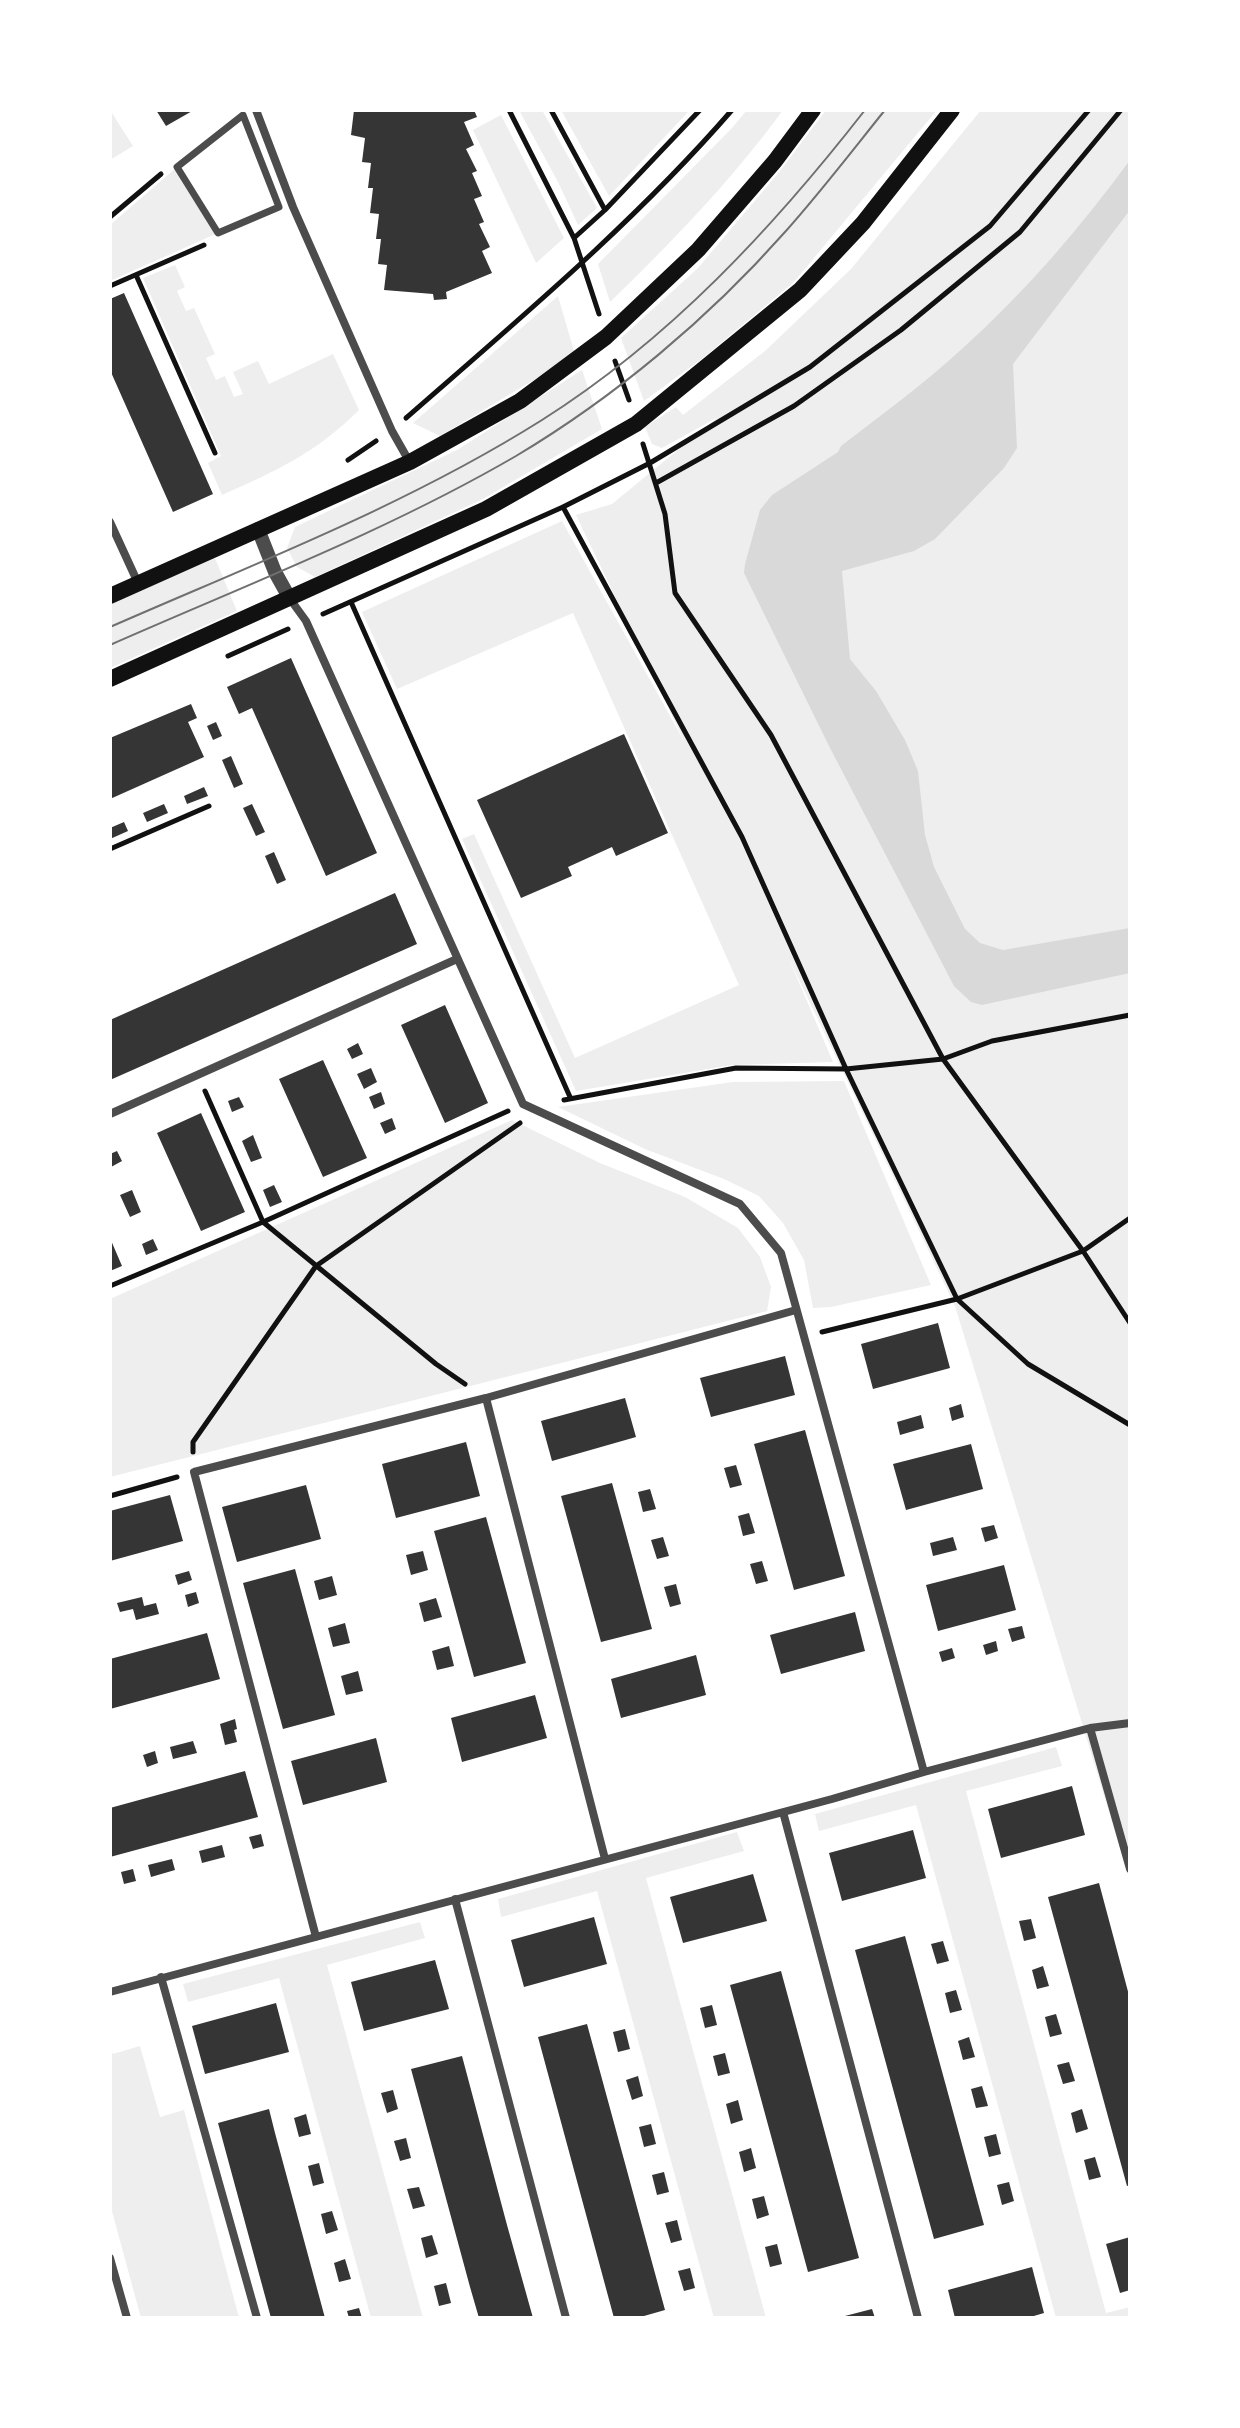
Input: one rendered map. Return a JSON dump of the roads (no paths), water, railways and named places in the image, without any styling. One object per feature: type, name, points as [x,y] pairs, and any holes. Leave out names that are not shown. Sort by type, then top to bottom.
[{"type":"main road","points":[[110,596],[410,462],[520,401],[606,337],[698,250],[775,161],[813,110]]},
{"type":"main road","points":[[110,679],[486,509],[636,424],[800,290],[863,223],[952,110]]},
{"type":"street","points":[[256,110],[293,207],[392,431],[410,462]]},
{"type":"street","points":[[243,115],[279,207],[218,233],[177,167],[243,115]]},
{"type":"street","points":[[110,522],[138,584]]},
{"type":"street","points":[[258,529],[275,572],[306,621],[523,1104],[740,1204],[781,1253],[924,1772]]},
{"type":"street","points":[[110,1114],[457,959]]},
{"type":"street","points":[[316,1937],[194,1472],[486,1398],[796,1310]]},
{"type":"street","points":[[486,1398],[605,1859]]},
{"type":"street","points":[[110,1992],[1090,1728],[1130,1723]]},
{"type":"street","points":[[1090,1728],[1130,1869]]},
{"type":"street","points":[[783,1812],[918,2318]]},
{"type":"street","points":[[455,1899],[566,2318]]},
{"type":"street","points":[[161,1977],[257,2318]]},
{"type":"street","points":[[110,2258],[127,2316],[114,2318]]},
{"type":"tram line","points":[[110,627],[384,506],[491,451],[589,388],[634,354],[717,279],[794,197],[865,110]]},
{"type":"tram line","points":[[110,645],[417,509],[553,433],[625,382],[725,295],[811,202],[885,110]]}]
